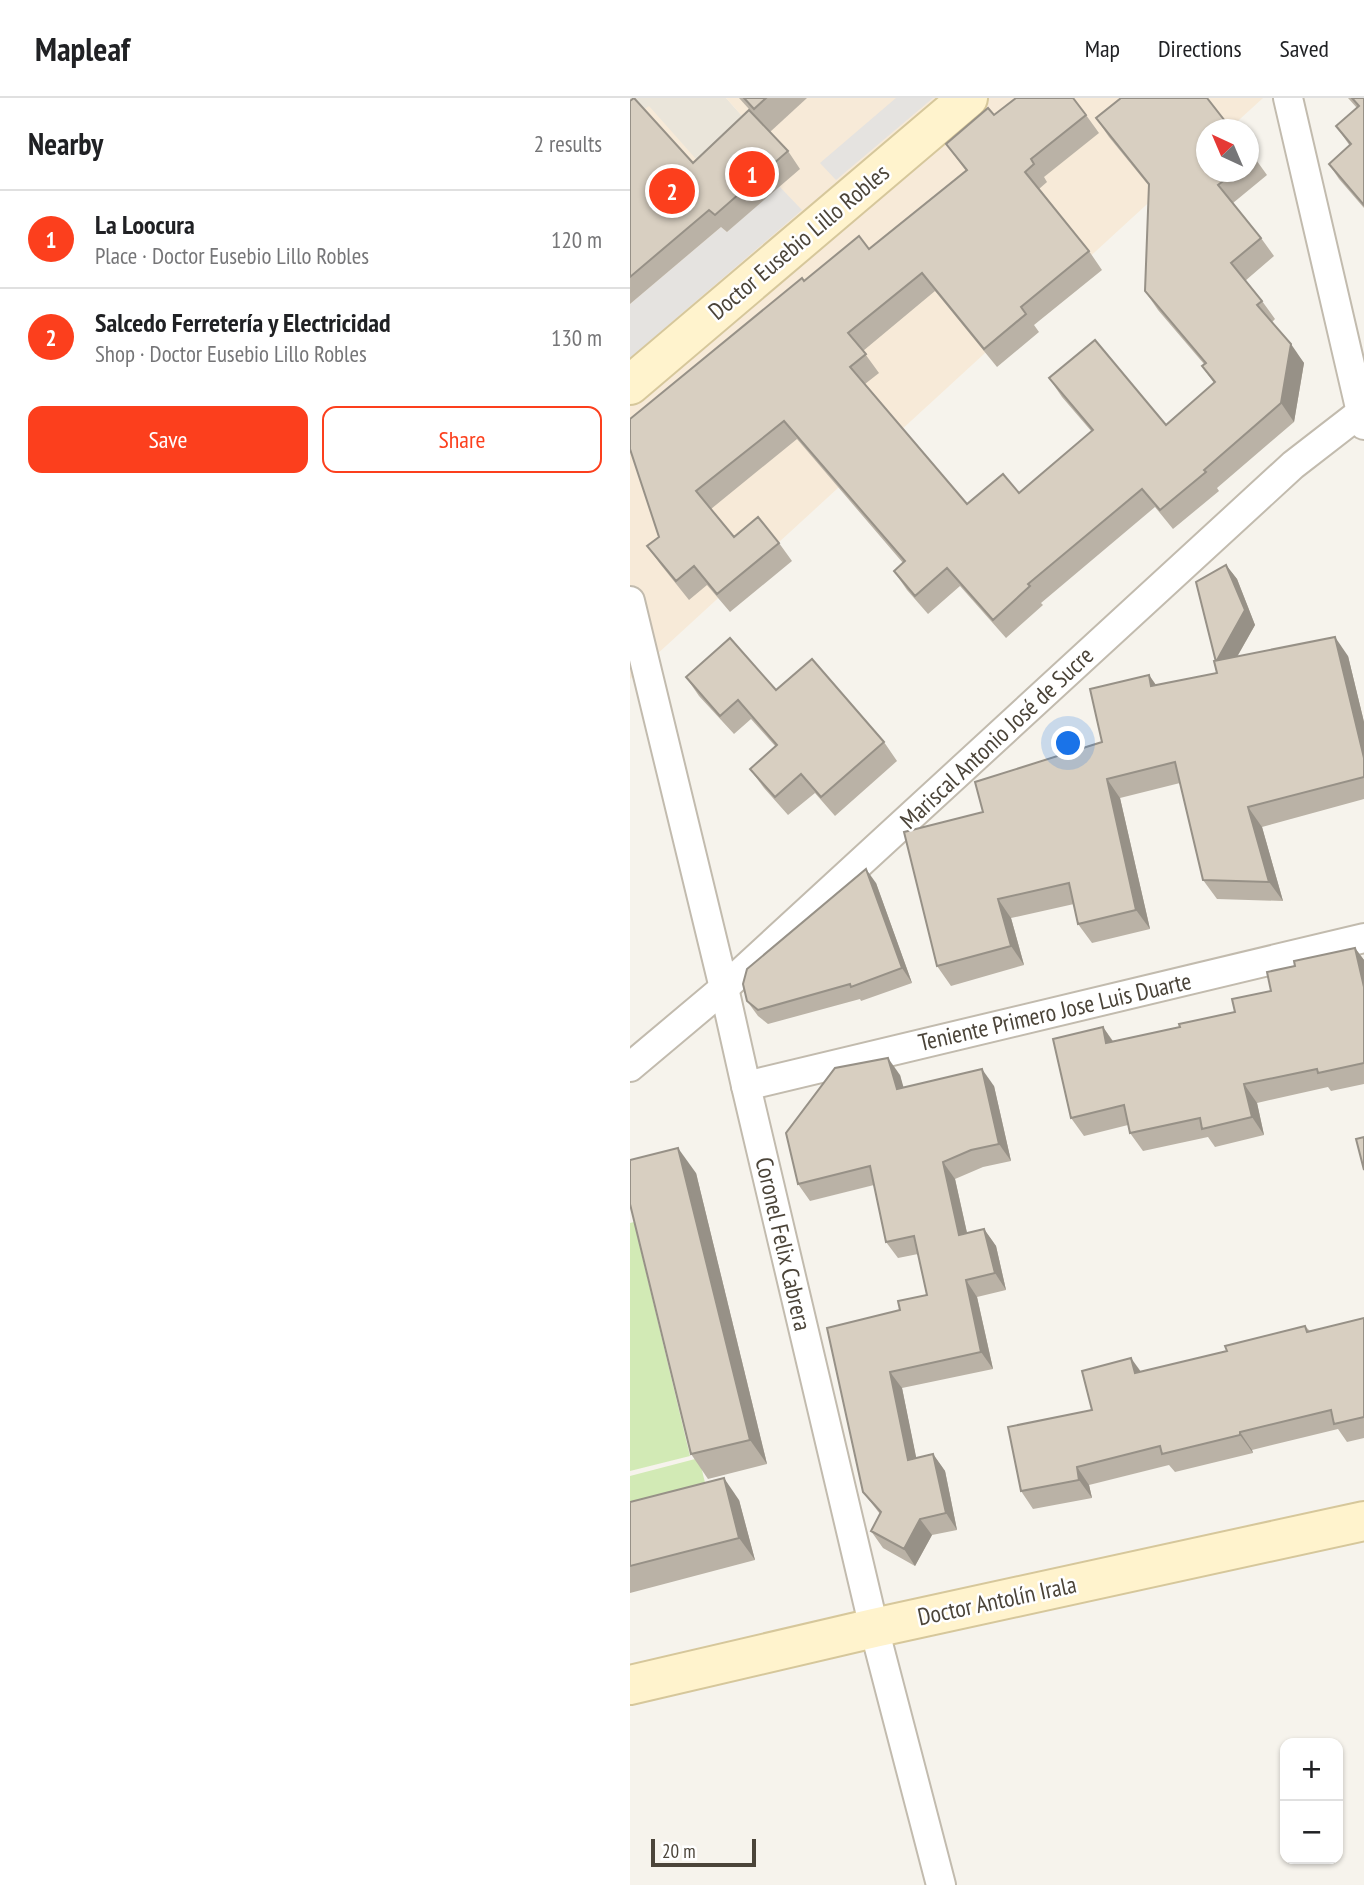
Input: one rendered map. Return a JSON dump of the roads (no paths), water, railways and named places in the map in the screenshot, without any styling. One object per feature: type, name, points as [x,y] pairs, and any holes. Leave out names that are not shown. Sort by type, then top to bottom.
[{"type":"street","name":"Doctor Eusebio Lillo Robles","points":[[630,385],[968,98]]},
{"type":"street","points":[[1288,98],[1363,416]]},
{"type":"street","name":"Mariscal Antonio José de Sucre","points":[[630,1067],[724,988],[1293,465],[1363,416]]},
{"type":"street","name":"Coronel Felix Cabrera","points":[[630,601],[874,1628],[941,1885]]},
{"type":"street","name":"Teniente Primero Jose Luis Duarte","points":[[746,1086],[1364,938]]},
{"type":"street","name":"Doctor Antolín Irala","points":[[630,1685],[874,1628],[1364,1521]]},
{"type":"place","name":"La Loocura","points":[[752,174]]},
{"type":"place","name":"Salcedo Ferretería y Electricidad","points":[[672,191]]}]
